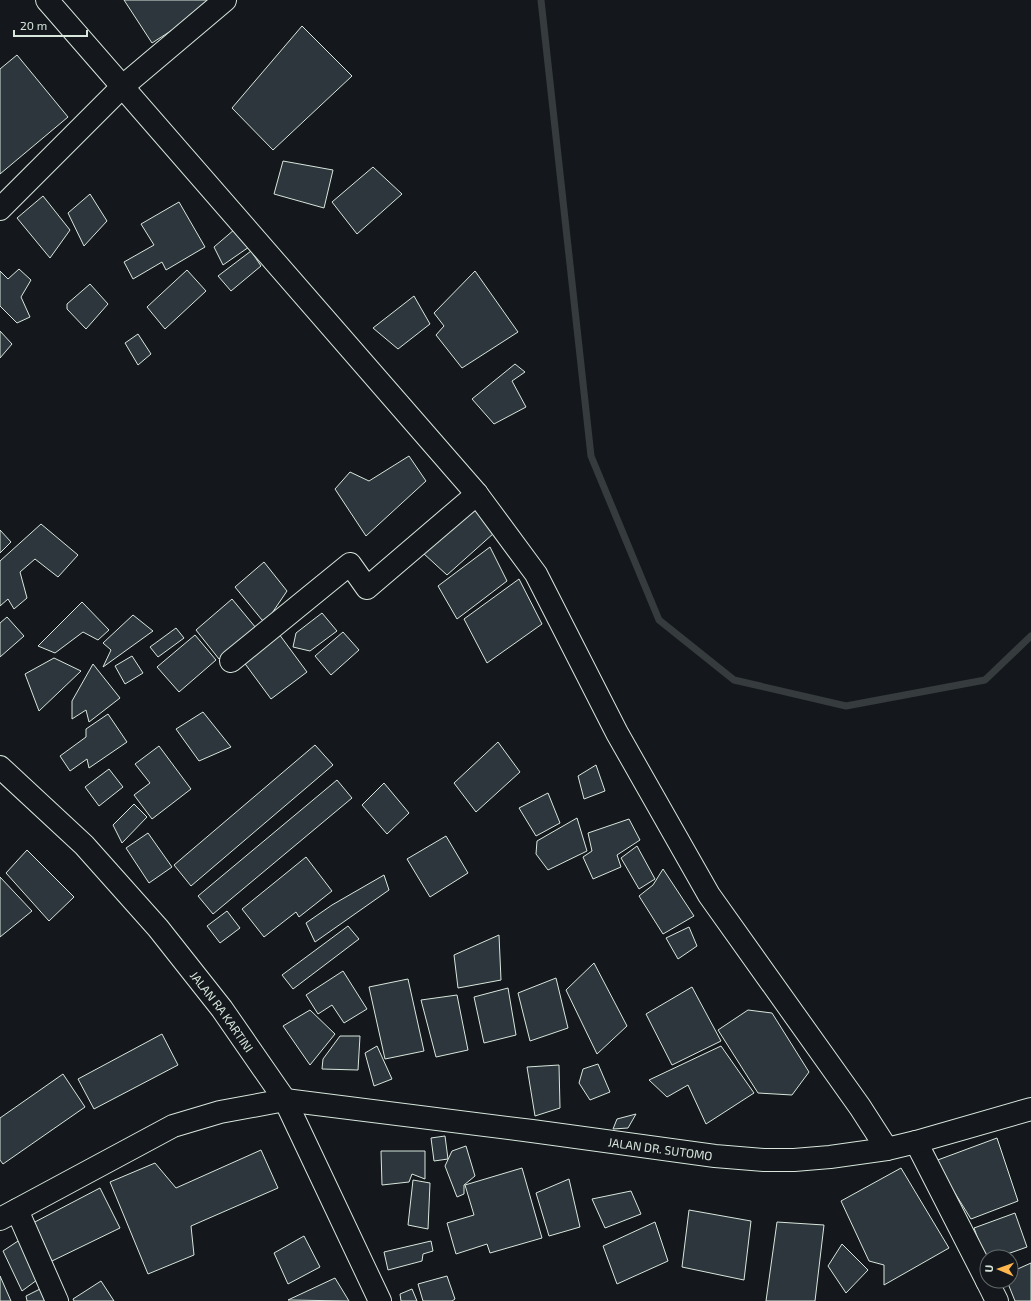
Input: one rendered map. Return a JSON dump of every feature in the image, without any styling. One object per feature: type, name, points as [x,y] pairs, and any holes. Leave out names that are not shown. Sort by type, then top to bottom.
[{"type":"street","points":[[46,0],[477,494],[536,574],[617,733],[708,895],[860,1107],[887,1149]]},
{"type":"street","points":[[0,209],[122,87],[225,0]]},
{"type":"street","points":[[231,661],[350,564],[367,588],[477,494]]},
{"type":"street","name":"JALAN RA KARTINI","points":[[0,767],[84,845],[158,928],[222,1009],[285,1100],[380,1301]]},
{"type":"street","name":"JALAN DR. SUTOMO","points":[[8,1215],[173,1126],[213,1114],[285,1100],[722,1157],[764,1160],[794,1160],[830,1157],[887,1149],[1031,1109]]},
{"type":"street","points":[[916,1142],[979,1265]]},
{"type":"street","points":[[8,1215],[57,1301]]},
{"type":"street","points":[[991,1289],[998,1301]]},
{"type":"building","points":[[124,0],[219,0],[152,43]]},
{"type":"building","points":[[302,26],[352,76],[273,150],[232,108]]},
{"type":"building","points":[[17,55],[68,117],[0,174],[0,69]]},
{"type":"building","points":[[283,161],[333,170],[324,208],[274,194]]},
{"type":"building","points":[[373,167],[402,194],[357,234],[332,202]]},
{"type":"building","points":[[90,194],[107,221],[84,246],[68,213]]},
{"type":"building","points":[[43,196],[70,230],[50,258],[17,218]]},
{"type":"building","points":[[179,202],[205,247],[166,270],[162,262],[133,279],[124,262],[154,245],[141,224]]},
{"type":"building","points":[[235,229],[249,247],[223,265],[214,247]]},
{"type":"building","points":[[251,251],[261,266],[231,291],[218,276]]},
{"type":"building","points":[[19,269],[31,280],[21,297],[30,317],[17,323],[0,306],[0,271],[8,279]]},
{"type":"building","points":[[187,270],[206,291],[165,329],[147,307]]},
{"type":"building","points":[[475,271],[518,332],[462,368],[436,335],[444,326],[434,313]]},
{"type":"building","points":[[90,284],[108,304],[86,329],[67,309],[67,304]]},
{"type":"building","points":[[414,296],[430,324],[398,349],[373,328]]},
{"type":"building","points":[[0,331],[12,344],[0,358]]},
{"type":"building","points":[[138,334],[151,354],[138,365],[125,343]]},
{"type":"building","points":[[515,364],[525,372],[512,381],[526,407],[494,424],[472,399]]},
{"type":"building","points":[[409,456],[426,481],[366,536],[335,489],[350,472],[369,481]]},
{"type":"building","points":[[476,508],[494,533],[447,575],[423,553]]},
{"type":"building","points":[[41,524],[78,555],[58,577],[35,559],[20,572],[27,598],[14,609],[8,599],[0,606],[0,561]]},
{"type":"building","points":[[0,530],[11,542],[0,553]]},
{"type":"building","points":[[490,547],[507,581],[457,619],[438,586]]},
{"type":"building","points":[[264,562],[287,591],[266,622],[262,620],[235,587]]},
{"type":"building","points":[[519,579],[542,624],[487,663],[464,619]]},
{"type":"building","points":[[232,599],[256,628],[219,659],[196,630]]},
{"type":"building","points":[[82,602],[109,630],[98,640],[83,632],[55,653],[38,646]]},
{"type":"building","points":[[322,613],[337,631],[310,651],[293,647],[296,633]]},
{"type":"building","points":[[133,615],[153,631],[103,667],[111,650],[103,643]]},
{"type":"building","points":[[7,617],[24,636],[0,657],[0,623]]},
{"type":"building","points":[[176,628],[184,638],[158,657],[150,647]]},
{"type":"building","points":[[343,632],[359,650],[331,675],[315,656]]},
{"type":"building","points":[[279,634],[307,672],[271,699],[243,661]]},
{"type":"building","points":[[195,635],[216,660],[179,692],[157,667]]},
{"type":"building","points":[[132,656],[143,673],[125,684],[115,666]]},
{"type":"building","points":[[54,658],[81,671],[39,711],[25,674]]},
{"type":"building","points":[[93,664],[120,698],[89,722],[86,710],[72,719],[72,701]]},
{"type":"building","points":[[203,712],[231,747],[199,761],[176,729]]},
{"type":"building","points":[[108,714],[127,742],[89,768],[87,759],[70,771],[60,756],[86,737],[86,729]]},
{"type":"building","points":[[498,742],[520,772],[476,812],[454,783]]},
{"type":"building","points":[[315,745],[333,765],[191,886],[174,865]]},
{"type":"building","points":[[159,746],[191,789],[152,819],[134,795],[150,783],[135,764]]},
{"type":"building","points":[[596,765],[605,791],[584,799],[578,776]]},
{"type":"building","points":[[109,769],[123,787],[99,806],[85,787]]},
{"type":"building","points":[[337,780],[352,798],[213,914],[198,896]]},
{"type":"building","points":[[384,783],[409,813],[387,834],[362,805]]},
{"type":"building","points":[[548,793],[560,823],[536,836],[519,808]]},
{"type":"building","points":[[134,804],[147,817],[122,843],[113,825]]},
{"type":"building","points":[[577,818],[587,851],[548,870],[536,854],[537,841]]},
{"type":"building","points":[[629,819],[640,840],[617,855],[621,867],[593,879],[583,857],[592,851],[588,833]]},
{"type":"building","points":[[148,833],[172,867],[149,883],[126,848]]},
{"type":"building","points":[[446,836],[468,873],[430,897],[407,859]]},
{"type":"building","points":[[637,846],[655,879],[639,889],[621,858]]},
{"type":"building","points":[[27,850],[74,897],[49,921],[6,873]]},
{"type":"building","points":[[306,857],[332,891],[299,917],[296,912],[264,937],[242,909]]},
{"type":"building","points":[[663,869],[694,916],[663,934],[639,896],[653,885]]},
{"type":"building","points":[[384,875],[389,890],[315,942],[306,923],[332,905]]},
{"type":"building","points":[[0,877],[32,911],[0,937]]},
{"type":"building","points":[[227,911],[240,928],[220,943],[207,926]]},
{"type":"building","points":[[348,926],[359,939],[293,989],[282,975]]},
{"type":"building","points":[[689,927],[697,946],[678,959],[666,938]]},
{"type":"building","points":[[499,935],[501,980],[458,988],[454,955]]},
{"type":"building","points":[[594,963],[627,1026],[597,1054],[566,990]]},
{"type":"building","points":[[343,971],[367,1009],[344,1023],[332,1005],[318,1014],[306,995]]},
{"type":"building","points":[[556,978],[568,1028],[530,1041],[518,993]]},
{"type":"building","points":[[408,979],[424,1051],[385,1059],[369,987]]},
{"type":"building","points":[[692,987],[721,1041],[672,1065],[646,1014]]},
{"type":"building","points":[[508,988],[516,1035],[484,1043],[474,997]]},
{"type":"building","points":[[457,995],[468,1050],[436,1057],[421,1000]]},
{"type":"building","points":[[310,1010],[335,1034],[310,1065],[283,1026]]},
{"type":"building","points":[[748,1010],[772,1013],[809,1072],[792,1095],[758,1093],[718,1030]]},
{"type":"building","points":[[162,1034],[178,1065],[94,1109],[78,1079]]},
{"type":"building","points":[[340,1036],[360,1036],[358,1070],[322,1069],[323,1059]]},
{"type":"building","points":[[377,1046],[392,1079],[374,1086],[365,1053]]},
{"type":"building","points":[[721,1046],[754,1093],[706,1124],[688,1085],[667,1097],[649,1080]]},
{"type":"building","points":[[598,1064],[610,1092],[590,1100],[579,1083],[583,1069]]},
{"type":"building","points":[[559,1065],[560,1108],[535,1116],[527,1067]]},
{"type":"building","points":[[63,1074],[85,1107],[3,1164],[0,1160],[0,1118]]},
{"type":"building","points":[[636,1114],[628,1128],[613,1129],[617,1119]]},
{"type":"building","points":[[445,1136],[448,1159],[434,1161],[431,1138]]},
{"type":"building","points":[[997,1138],[1018,1201],[971,1219],[935,1161]]},
{"type":"building","points":[[466,1146],[475,1176],[464,1185],[464,1194],[457,1197],[445,1166],[452,1151]]},
{"type":"building","points":[[261,1150],[278,1188],[191,1226],[194,1255],[148,1274],[110,1182],[155,1163],[176,1188]]},
{"type":"building","points":[[381,1151],[425,1151],[425,1179],[412,1174],[409,1182],[382,1185]]},
{"type":"building","points":[[522,1168],[542,1238],[490,1253],[487,1244],[456,1254],[447,1223],[474,1215],[465,1185]]},
{"type":"building","points":[[901,1168],[949,1248],[884,1285],[884,1265],[869,1261],[841,1201]]},
{"type":"building","points":[[569,1179],[580,1227],[549,1236],[536,1193]]},
{"type":"building","points":[[413,1180],[430,1183],[428,1229],[408,1225]]},
{"type":"building","points":[[100,1188],[120,1228],[52,1261],[31,1224]]},
{"type":"building","points":[[631,1191],[641,1214],[605,1228],[592,1199]]},
{"type":"building","points":[[689,1210],[751,1221],[744,1280],[682,1267]]},
{"type":"building","points":[[1015,1213],[1027,1247],[1019,1250],[982,1249],[974,1228]]},
{"type":"building","points":[[655,1222],[668,1261],[617,1284],[603,1246]]},
{"type":"building","points":[[777,1222],[824,1225],[815,1301],[766,1301]]},
{"type":"building","points":[[304,1236],[320,1267],[288,1284],[274,1253]]},
{"type":"building","points":[[21,1239],[41,1277],[22,1291],[3,1251]]},
{"type":"building","points":[[431,1241],[433,1251],[423,1254],[422,1261],[388,1270],[384,1252]]},
{"type":"building","points":[[842,1244],[868,1270],[846,1293],[828,1266]]},
{"type":"building","points":[[1031,1263],[1031,1301],[1015,1301],[1010,1289],[1019,1289],[1019,1268]]},
{"type":"building","points":[[0,1276],[11,1301],[0,1301]]},
{"type":"building","points":[[447,1276],[455,1299],[452,1301],[423,1301],[418,1284]]},
{"type":"building","points":[[335,1278],[349,1301],[288,1300]]},
{"type":"building","points":[[101,1281],[114,1301],[74,1301],[73,1299]]},
{"type":"building","points":[[42,1288],[48,1301],[27,1301],[26,1296]]},
{"type":"building","points":[[412,1289],[417,1301],[401,1301],[400,1294]]},
{"type":"waterway","points":[[541,0],[591,456],[659,620],[734,680],[846,706],[985,680],[1031,636]]}]
